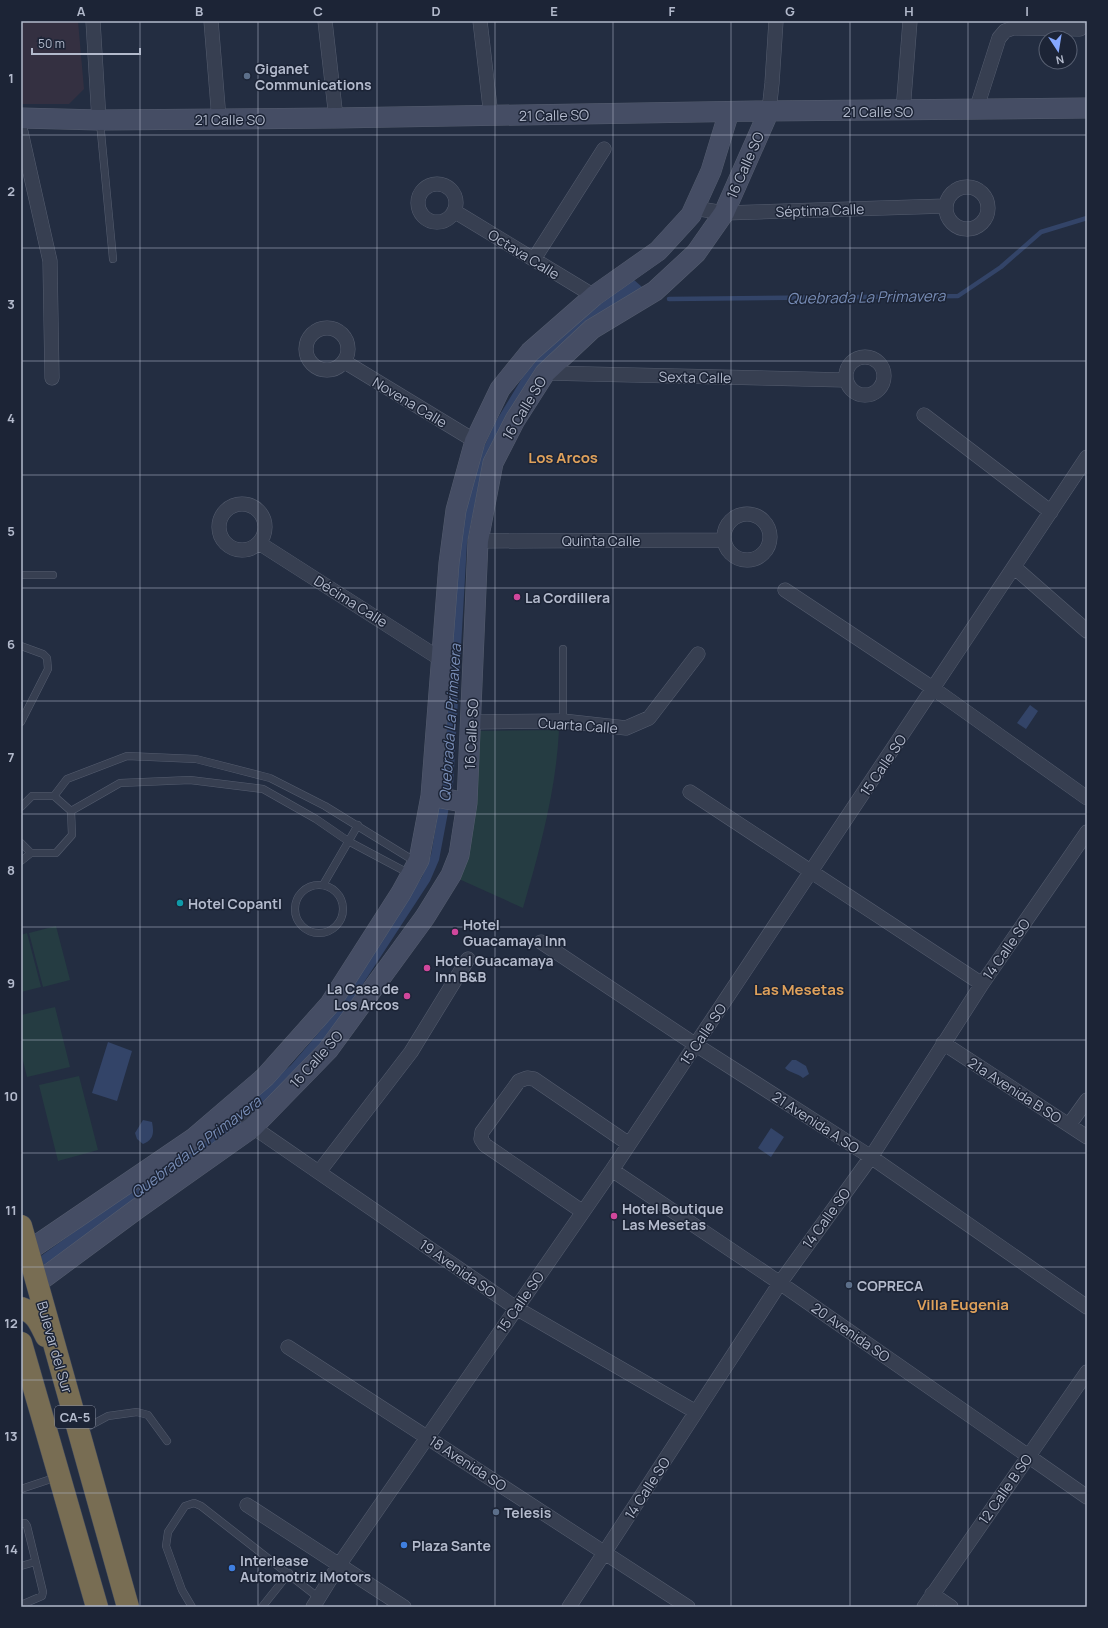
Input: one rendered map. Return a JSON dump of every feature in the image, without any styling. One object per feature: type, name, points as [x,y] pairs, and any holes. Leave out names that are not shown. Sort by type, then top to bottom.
[{"type":"highway","name":"Bulevar del Sur","points":[[21,1226],[28,1251],[29,1281],[61,1368],[128,1607]]},
{"type":"highway","points":[[21,1308],[30,1311],[39,1321],[61,1368]]},
{"type":"highway","name":"CA-5","points":[[21,1343],[97,1607]]},
{"type":"street","points":[[93,21],[100,120]]},
{"type":"street","points":[[211,21],[219,119]]},
{"type":"street","points":[[324,21],[336,118]]},
{"type":"street","points":[[480,21],[491,116]]},
{"type":"street","points":[[769,111],[776,21]]},
{"type":"street","points":[[903,111],[910,21]]},
{"type":"street","points":[[976,110],[999,38],[1005,31],[1012,28],[1080,29]]},
{"type":"street","name":"21 Calle SO","points":[[21,118],[100,120],[336,118],[769,111],[903,111],[1087,108]]},
{"type":"street","name":"16 Calle SO","points":[[29,1281],[137,1209],[252,1125],[328,1050],[425,917],[451,875],[459,855],[472,722],[478,541],[492,463],[515,420],[546,373],[592,329],[655,291],[696,253],[724,213],[769,111]]},
{"type":"street","name":"16 Calle SO","points":[[28,1251],[194,1138],[266,1077],[330,1004],[414,869],[434,796],[449,563],[456,510],[475,441],[500,389],[530,352],[594,296],[658,251],[692,215],[711,171],[729,112]]},
{"type":"street","points":[[21,132],[50,261],[52,378]]},
{"type":"street","points":[[534,259],[604,149]]},
{"type":"street","name":"Séptima Calle","points":[[694,208],[724,213],[946,206]]},
{"type":"street","name":"Octava Calle","points":[[454,211],[594,296]]},
{"type":"street","name":"Novena Calle","points":[[345,362],[475,441]]},
{"type":"street","name":"Sexta Calle","points":[[546,373],[845,380]]},
{"type":"street","points":[[924,416],[1051,512]]},
{"type":"street","name":"15 Calle SO","points":[[316,1602],[339,1565],[612,1170],[934,689],[1087,457]]},
{"type":"street","name":"Quinta Calle","points":[[478,541],[724,540]]},
{"type":"street","name":"Décima Calle","points":[[259,543],[442,660]]},
{"type":"street","points":[[1014,567],[1087,631]]},
{"type":"street","points":[[785,590],[934,689],[1087,798]]},
{"type":"street","name":"Cuarta Calle","points":[[472,722],[563,721],[626,728],[649,718],[698,654]]},
{"type":"street","points":[[690,792],[982,984]]},
{"type":"street","points":[[434,796],[464,802]]},
{"type":"street","name":"14 Calle SO","points":[[569,1607],[780,1282],[871,1157],[982,984],[1087,832]]},
{"type":"street","name":"21 Avenida A SO","points":[[540,942],[696,1045],[871,1157],[1087,1307]]},
{"type":"street","points":[[319,1172],[411,1052],[468,959]]},
{"type":"street","name":"21a Avenida B SO","points":[[943,1044],[1087,1137]]},
{"type":"street","points":[[583,1212],[485,1145],[481,1139],[482,1132],[518,1081],[527,1078],[534,1080],[629,1144]]},
{"type":"street","points":[[1069,1125],[1087,1100]]},
{"type":"street","name":"19 Avenida SO","points":[[237,1103],[252,1125],[516,1308],[696,1412]]},
{"type":"street","name":"20 Avenida SO","points":[[612,1170],[780,1282],[1087,1497]]},
{"type":"street","name":"18 Avenida SO","points":[[288,1347],[688,1607]]},
{"type":"street","name":"12 Calle B SO","points":[[924,1607],[1087,1372]]},
{"type":"street","points":[[247,1505],[404,1607]]},
{"type":"street","points":[[932,1594],[951,1607]]},
{"type":"lane","points":[[100,120],[113,259]]},
{"type":"lane","points":[[21,575],[53,575]]},
{"type":"lane","points":[[21,646],[43,654],[48,658],[48,669],[21,722]]},
{"type":"lane","points":[[563,649],[563,721]]},
{"type":"lane","points":[[54,796],[67,780],[127,756],[196,759],[270,778],[358,825],[414,869]]},
{"type":"lane","points":[[263,789],[270,778]]},
{"type":"lane","points":[[70,811],[120,783],[190,780],[263,789],[316,819],[348,841],[414,869]]},
{"type":"lane","points":[[21,807],[32,796],[54,796],[70,811],[72,835],[56,853],[31,853],[21,861]]},
{"type":"lane","points":[[324,885],[358,825]]},
{"type":"lane","points":[[21,843],[31,853]]},
{"type":"lane","points":[[316,885],[324,885],[336,892],[341,898],[343,913],[335,926],[329,930],[315,932],[302,925],[295,912],[295,904],[302,891],[316,885]]},
{"type":"lane","points":[[79,1431],[108,1416],[137,1412],[148,1416],[167,1441]]},
{"type":"lane","points":[[21,1489],[59,1476]]},
{"type":"lane","points":[[192,1607],[182,1590],[166,1546],[168,1532],[185,1506],[194,1503],[289,1573],[316,1602]]},
{"type":"lane","points":[[21,1524],[25,1523],[27,1526],[42,1596],[21,1605]]},
{"type":"lane","points":[[21,1566],[35,1562]]},
{"type":"lane","points":[[262,1607],[289,1573]]},
{"type":"shaded area","points":[[21,21],[78,21],[84,89],[69,104],[21,104]]},
{"type":"green space","points":[[559,730],[551,798],[523,908],[450,875],[467,731]]},
{"type":"green space","points":[[56,926],[70,980],[43,987],[29,933]]},
{"type":"green space","points":[[27,933],[41,987],[21,992],[21,935]]},
{"type":"green space","points":[[55,1007],[70,1067],[27,1077],[21,1053],[21,1015]]},
{"type":"green space","points":[[79,1076],[98,1150],[58,1161],[39,1085]]},
{"type":"water","points":[[633,279],[642,287],[568,340],[481,473],[467,543],[453,786],[439,860],[430,881],[329,1036],[288,1082],[240,1124],[42,1268],[38,1258],[232,1118],[291,1065],[321,1030],[422,877],[431,855],[443,784],[459,541],[474,468],[496,421],[530,365],[574,323]]},
{"type":"water","points":[[1030,705],[1038,711],[1026,729],[1017,723]]},
{"type":"water","points":[[108,1042],[132,1051],[117,1101],[92,1093]]},
{"type":"water","points":[[792,1060],[796,1060],[806,1066],[809,1074],[803,1078],[787,1070],[785,1068]]},
{"type":"water","points":[[143,1120],[152,1122],[153,1129],[151,1138],[143,1144],[137,1139],[135,1133]]},
{"type":"water","points":[[771,1128],[784,1137],[771,1157],[758,1148]]},
{"type":"waterway","name":"Quebrada La Primavera","points":[[669,299],[958,296],[1001,267],[1041,232],[1087,218]]},
{"type":"place","name":"Giganet Communications","points":[[247,76]]},
{"type":"place","name":"La Cordillera","points":[[517,597]]},
{"type":"place","name":"Hotel Copantl","points":[[180,903]]},
{"type":"place","name":"Hotel Guacamaya Inn","points":[[455,932]]},
{"type":"place","name":"Hotel Guacamaya Inn B&B","points":[[427,968]]},
{"type":"place","name":"La Casa de Los Arcos","points":[[407,996]]},
{"type":"place","name":"Hotel Boutique Las Mesetas","points":[[614,1216]]},
{"type":"place","name":"COPRECA","points":[[849,1285]]},
{"type":"place","name":"Telesis","points":[[496,1512]]},
{"type":"place","name":"Plaza Sante","points":[[404,1545]]},
{"type":"place","name":"Interlease Automotriz iMotors","points":[[232,1568]]},
{"type":"district","name":"Los Arcos","points":[[563,457]]},
{"type":"district","name":"Las Mesetas","points":[[799,989]]},
{"type":"district","name":"Villa Eugenia","points":[[963,1304]]}]
